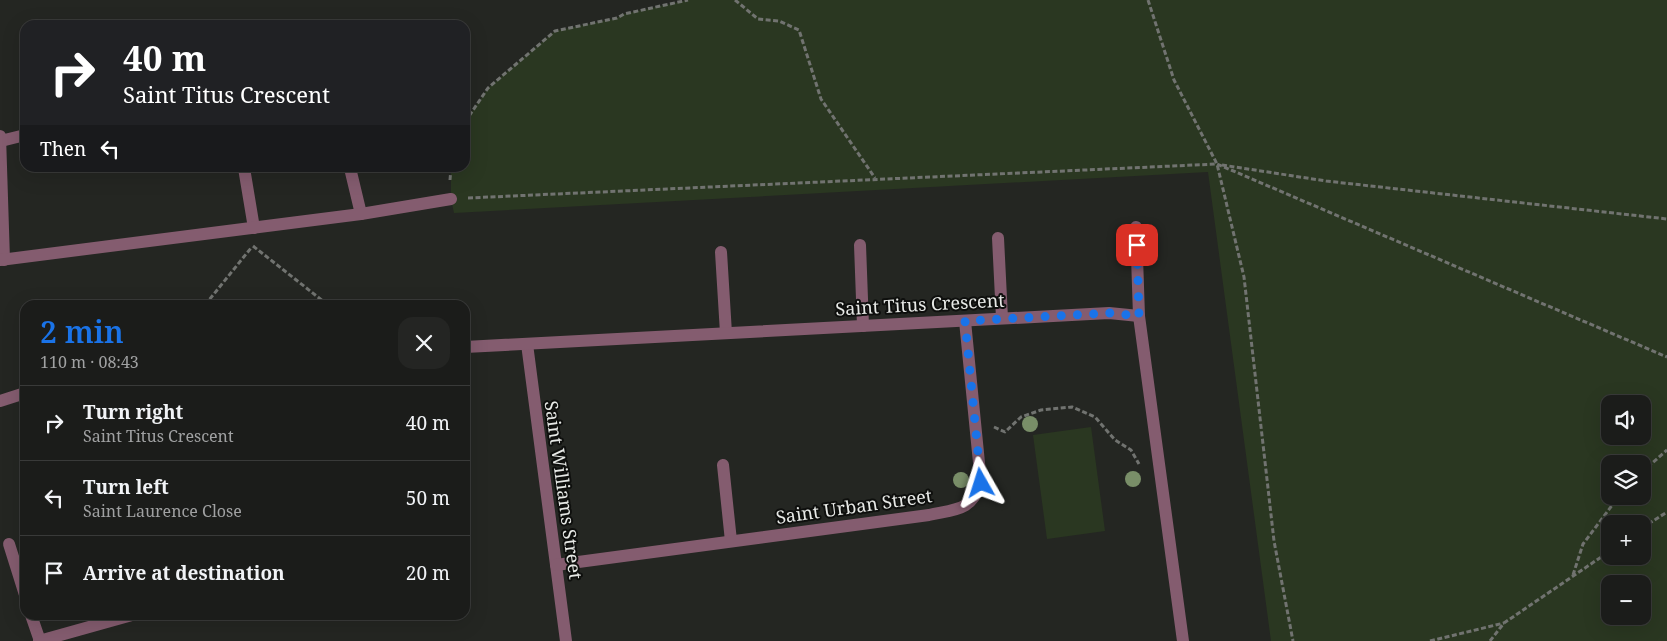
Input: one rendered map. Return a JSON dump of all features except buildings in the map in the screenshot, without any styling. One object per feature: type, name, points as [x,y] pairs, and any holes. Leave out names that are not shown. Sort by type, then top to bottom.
[{"type":"street","points":[[20,136],[0,139],[2,260],[361,214],[450,199]]},
{"type":"street","points":[[245,172],[254,228]]},
{"type":"street","points":[[351,172],[361,214]]},
{"type":"street","points":[[1136,227],[1139,316],[1183,641]]},
{"type":"street","points":[[998,238],[1002,318]]},
{"type":"street","points":[[860,245],[863,326]]},
{"type":"street","points":[[721,252],[726,333]]},
{"type":"street","name":"Saint Titus Crescent","points":[[470,347],[1110,313],[1139,316]]},
{"type":"street","name":"Saint Urban Street","points":[[556,565],[929,515],[963,508],[976,497],[981,483],[965,321]]},
{"type":"street","name":"Saint Williams Street","points":[[527,344],[566,641]]},
{"type":"street","points":[[0,401],[20,395]]},
{"type":"street","points":[[722,465],[731,541]]},
{"type":"street","points":[[9,544],[20,579]]},
{"type":"street","points":[[33,620],[40,641],[114,620]]},
{"type":"path","points":[[470,115],[488,88],[555,31],[688,0]]},
{"type":"path","points":[[735,0],[758,19],[779,21],[799,30],[821,99],[875,178]]},
{"type":"path","points":[[1148,0],[1174,80],[1217,164],[1244,277],[1274,541],[1293,641]]},
{"type":"path","points":[[1217,164],[1667,357]]},
{"type":"path","points":[[450,199],[875,178],[1217,164],[1326,180],[1667,219]]},
{"type":"path","points":[[209,300],[253,246],[322,300]]},
{"type":"path","points":[[975,420],[1005,432],[1021,417],[1041,410],[1072,407],[1095,418],[1115,440],[1131,450],[1145,475],[1160,473]]},
{"type":"path","points":[[1651,464],[1667,450]]},
{"type":"path","points":[[1572,576],[1583,544],[1612,505]]},
{"type":"path","points":[[1651,522],[1667,512]]},
{"type":"path","points":[[1490,641],[1504,623],[1601,557]]},
{"type":"path","points":[[1430,641],[1504,623]]},
{"type":"green space","points":[[688,0],[1667,0],[1667,641],[1271,641],[1208,172],[454,213],[451,199],[451,172],[470,172],[470,115],[488,88],[555,31]]},
{"type":"green space","points":[[1091,427],[1105,531],[1047,539],[1033,435]]},
{"type":"route","points":[[981,483],[965,321],[1110,313],[1139,316],[1137,245]]}]
